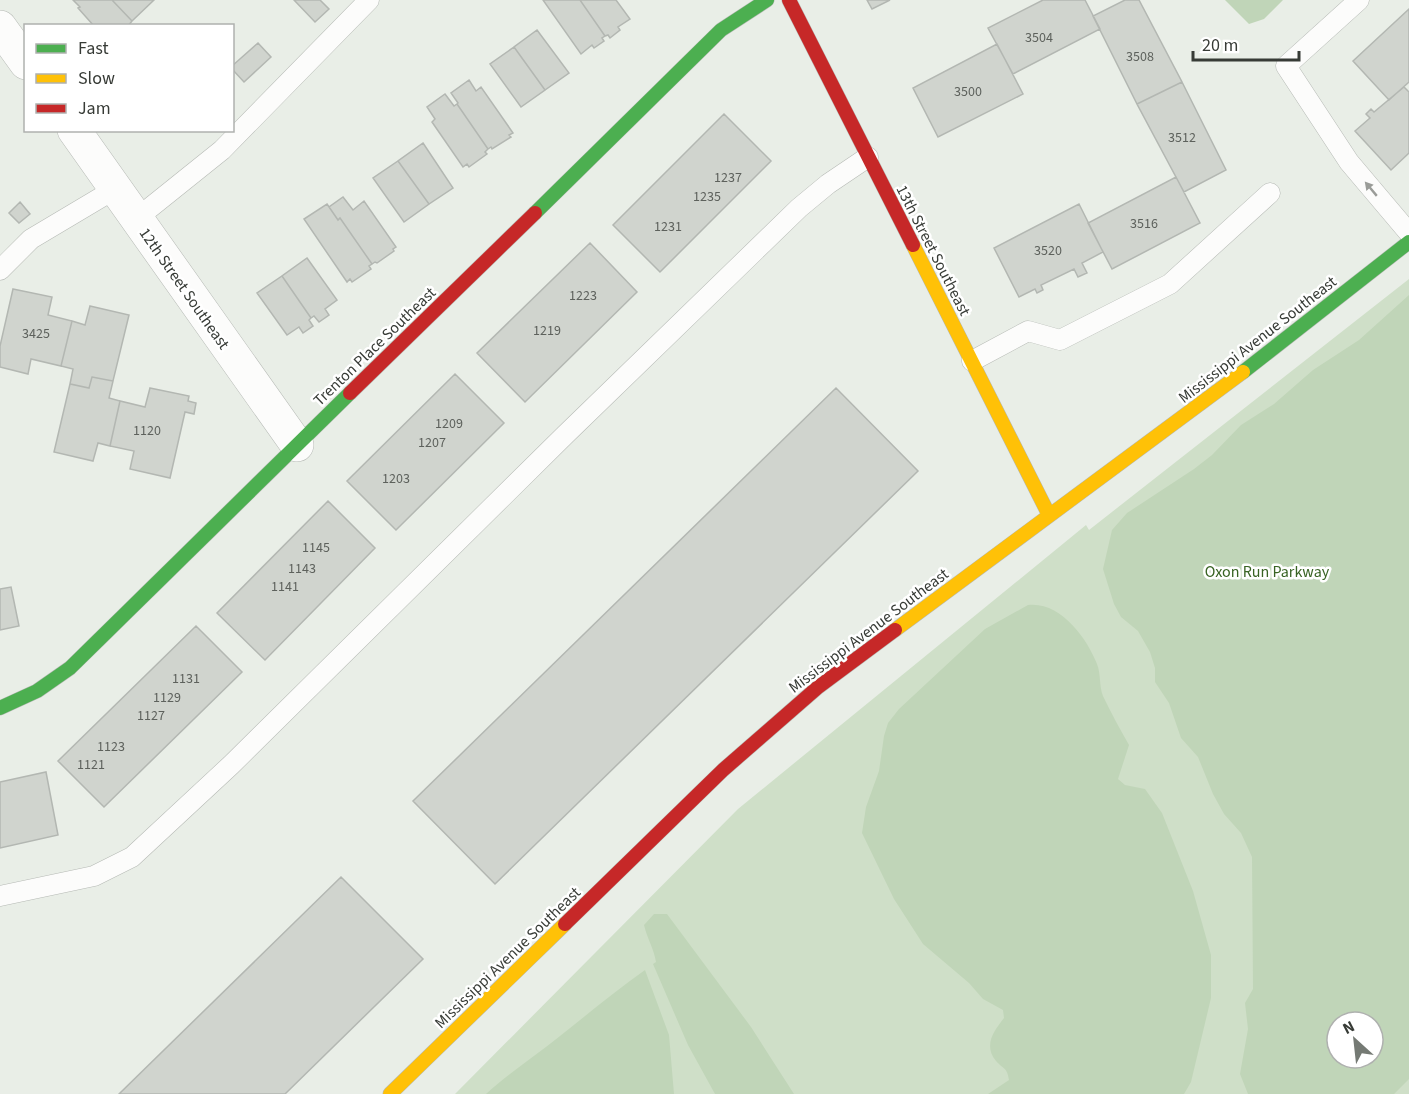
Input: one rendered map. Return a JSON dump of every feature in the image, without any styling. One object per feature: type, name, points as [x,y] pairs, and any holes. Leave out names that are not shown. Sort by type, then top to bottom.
[{"type":"street","name":"Trenton Place Southeast","points":[[0,708],[14,704],[44,689],[70,668],[722,30],[767,0]]},
{"type":"street","name":"13th Street Southeast","points":[[789,0],[1049,515]]},
{"type":"street","points":[[0,27],[24,60]]},
{"type":"street","name":"12th Street Southeast","points":[[75,132],[297,445]]},
{"type":"street","name":"Mississippi Avenue Southeast","points":[[390,1094],[750,745],[817,688],[1254,364],[1409,242]]},
{"type":"lane","points":[[136,219],[222,150],[369,0]]},
{"type":"lane","points":[[1359,0],[1286,66],[1349,162],[1409,233]]},
{"type":"lane","points":[[0,896],[94,876],[132,857],[231,765],[573,427],[799,208],[828,184],[868,157]]},
{"type":"lane","points":[[0,270],[32,239],[115,189]]},
{"type":"lane","points":[[972,361],[1028,331],[1060,340],[1170,284],[1270,193]]},
{"type":"green space","points":[[1225,0],[1283,0],[1264,19],[1249,24]]},
{"type":"green space","points":[[1409,279],[1409,1094],[455,1094],[738,809],[1086,525],[1089,530]]},
{"type":"green space","name":"Oxon Run Parkway","points":[[1409,295],[1409,1079],[1394,1094],[1248,1094],[1240,1074],[1248,1029],[1245,1003],[1253,989],[1252,857],[1241,833],[1224,814],[1213,794],[1198,757],[1181,738],[1169,703],[1155,682],[1155,668],[1150,652],[1138,631],[1121,617],[1114,604],[1103,569],[1112,530],[1127,513],[1194,469],[1212,455],[1241,425],[1274,404],[1313,370],[1359,340]]},
{"type":"green space","points":[[1028,605],[1040,605],[1061,615],[1071,623],[1086,643],[1098,668],[1103,696],[1129,745],[1118,779],[1125,785],[1145,789],[1162,813],[1193,891],[1211,955],[1211,998],[1191,1082],[1184,1094],[988,1094],[1009,1080],[1006,1071],[996,1061],[990,1049],[991,1038],[1004,1018],[1003,1010],[983,999],[969,983],[923,944],[894,899],[862,833],[866,807],[879,771],[888,723],[899,709],[985,629]]},
{"type":"green space","points":[[654,914],[667,914],[751,1027],[794,1094],[715,1094],[688,1045],[653,964],[656,962],[655,957],[644,925]]},
{"type":"green space","points":[[645,970],[669,1035],[674,1094],[486,1094],[612,994]]},
{"type":"building","points":[[73,0],[112,0],[132,21],[130,24],[92,24],[78,8],[80,7]]},
{"type":"building","points":[[112,0],[154,0],[132,21]]},
{"type":"building","points":[[294,0],[320,0],[329,9],[315,22]]},
{"type":"building","points":[[543,0],[580,0],[605,36],[602,38],[604,41],[594,48],[592,45],[581,54]]},
{"type":"building","points":[[580,0],[616,0],[630,19],[618,27],[620,30],[610,38],[608,35],[605,36]]},
{"type":"building","points":[[867,0],[890,0],[872,9]]},
{"type":"building","points":[[1043,0],[1085,0],[1100,29],[1013,74],[988,28]]},
{"type":"building","points":[[1125,0],[1139,0],[1182,82],[1137,104],[1093,16]]},
{"type":"building","points":[[1409,9],[1409,82],[1389,100],[1353,61]]},
{"type":"building","points":[[537,30],[569,73],[545,90],[514,47]]},
{"type":"building","points":[[258,43],[271,57],[244,82],[234,71],[234,64]]},
{"type":"building","points":[[997,44],[1023,94],[938,137],[913,88]]},
{"type":"building","points":[[514,47],[545,90],[521,107],[490,64]]},
{"type":"building","points":[[469,80],[476,91],[481,87],[513,133],[509,135],[511,137],[492,149],[491,147],[488,149],[451,93]]},
{"type":"building","points":[[1182,82],[1226,170],[1184,192],[1137,104]]},
{"type":"building","points":[[1404,87],[1409,92],[1409,153],[1391,170],[1355,131],[1370,118],[1366,114],[1371,109],[1374,112]]},
{"type":"building","points":[[445,94],[454,106],[457,104],[488,149],[485,152],[487,154],[469,167],[467,164],[463,167],[432,122],[435,119],[427,107]]},
{"type":"building","points":[[724,114],[771,161],[660,272],[613,225]]},
{"type":"building","points":[[423,143],[453,188],[429,204],[398,161]]},
{"type":"building","points":[[398,161],[429,204],[404,222],[373,178]]},
{"type":"building","points":[[1176,177],[1200,223],[1112,269],[1088,223]]},
{"type":"building","points":[[343,197],[353,210],[364,201],[396,247],[394,251],[372,264],[340,218],[338,220],[329,207]]},
{"type":"building","points":[[20,202],[30,214],[19,223],[9,213]]},
{"type":"building","points":[[327,204],[338,220],[340,218],[372,264],[369,266],[371,269],[352,282],[350,279],[347,282],[304,219]]},
{"type":"building","points":[[1079,204],[1103,252],[1082,263],[1087,273],[1078,277],[1074,269],[1041,285],[1043,290],[1037,293],[1035,289],[1019,297],[994,248]]},
{"type":"building","points":[[590,243],[637,292],[525,402],[477,353]]},
{"type":"building","points":[[307,258],[337,300],[325,309],[329,315],[319,322],[314,316],[311,318],[282,276]]},
{"type":"building","points":[[282,276],[311,318],[309,320],[313,326],[303,333],[299,327],[287,335],[257,293]]},
{"type":"building","points":[[13,289],[52,297],[48,315],[72,321],[61,366],[31,359],[28,374],[0,367],[0,346]]},
{"type":"building","points":[[90,306],[129,315],[113,381],[92,377],[89,388],[70,384],[73,369],[61,366],[72,321],[85,325]]},
{"type":"building","points":[[455,374],[504,423],[396,530],[347,481]]},
{"type":"building","points":[[92,377],[113,381],[109,398],[120,401],[110,446],[98,443],[93,461],[54,452],[70,384],[89,388]]},
{"type":"building","points":[[150,388],[189,396],[188,401],[196,403],[194,414],[185,412],[170,478],[130,469],[134,451],[110,446],[120,401],[145,407]]},
{"type":"building","points":[[836,388],[918,471],[495,884],[413,801]]},
{"type":"building","points":[[328,501],[375,548],[265,660],[217,613]]},
{"type":"building","points":[[11,587],[19,626],[0,630],[0,589]]},
{"type":"building","points":[[196,626],[242,672],[104,807],[58,761]]},
{"type":"building","points":[[46,772],[58,835],[0,848],[0,782]]},
{"type":"building","points":[[341,877],[423,959],[285,1094],[119,1094]]},
{"type":"traffic: fast","points":[[535,213],[721,30],[767,0]]},
{"type":"traffic: fast","points":[[1243,372],[1409,242]]},
{"type":"traffic: fast","points":[[0,708],[37,691],[70,668],[350,393]]},
{"type":"traffic: slow","points":[[913,245],[1049,515]]},
{"type":"traffic: slow","points":[[895,630],[1243,372]]},
{"type":"traffic: slow","points":[[390,1094],[565,924]]},
{"type":"traffic: jam","points":[[789,0],[913,245]]},
{"type":"traffic: jam","points":[[350,393],[535,213]]},
{"type":"traffic: jam","points":[[565,924],[723,770],[817,688],[895,630]]}]
